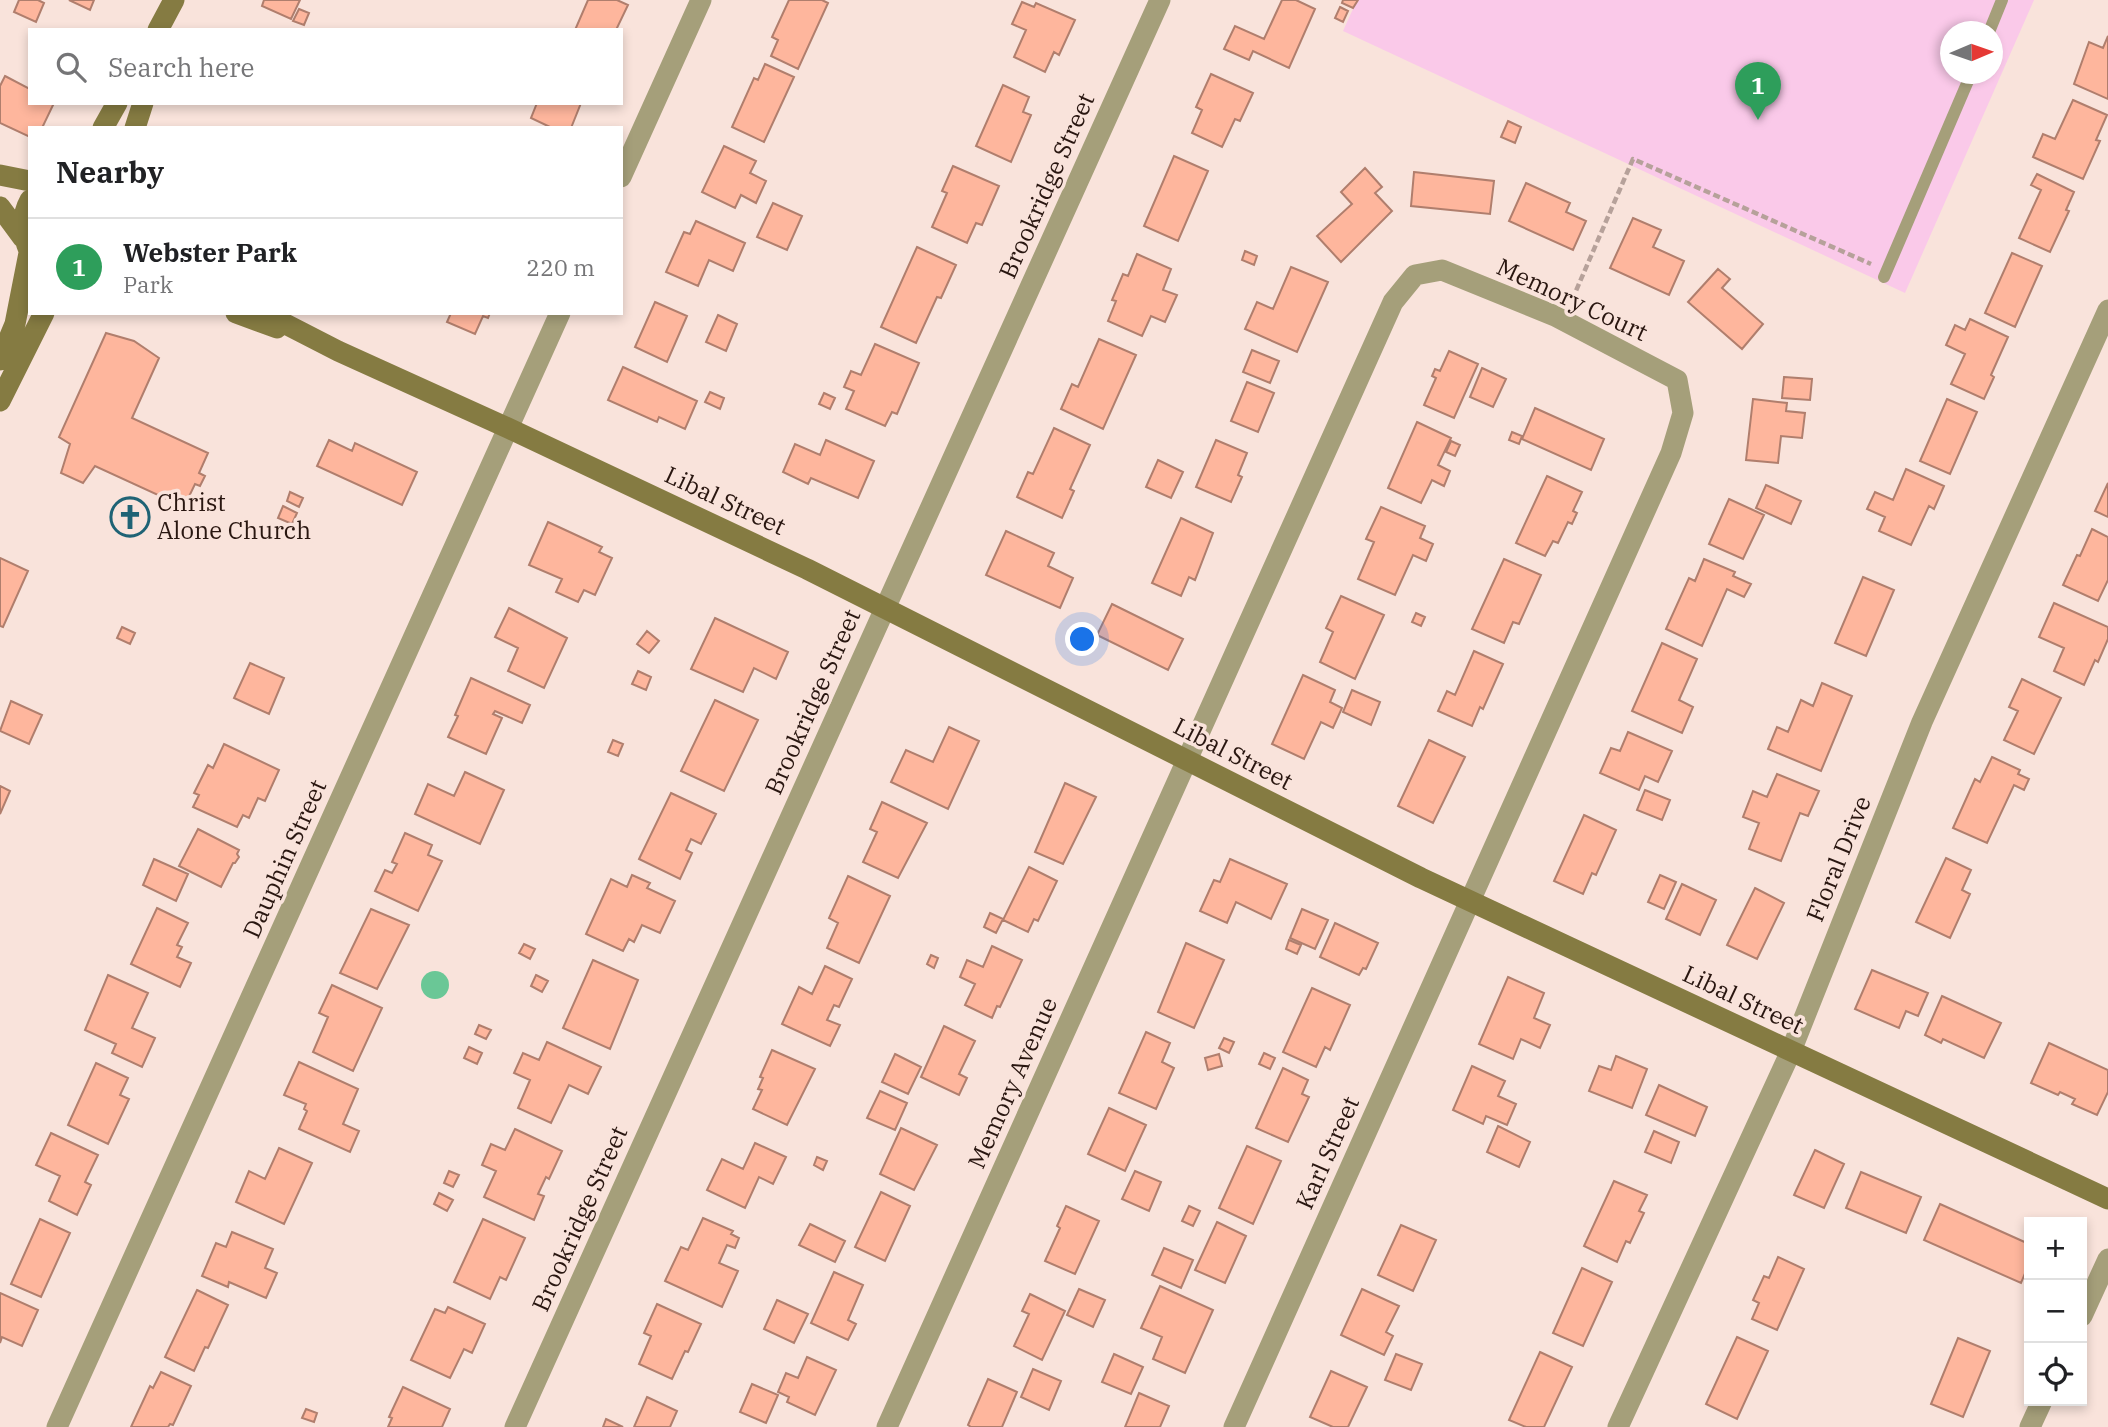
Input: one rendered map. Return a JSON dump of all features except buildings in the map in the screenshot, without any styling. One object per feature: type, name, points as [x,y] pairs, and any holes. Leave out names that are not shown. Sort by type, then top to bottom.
[{"type":"street","points":[[159,28],[175,0]]},
{"type":"street","points":[[168,28],[175,0]]},
{"type":"street","points":[[623,173],[701,0]]},
{"type":"street","name":"Brookridge Street","points":[[515,1427],[1160,0]]},
{"type":"street","points":[[104,126],[116,105]]},
{"type":"street","points":[[136,126],[142,105]]},
{"type":"street","points":[[0,175],[28,181]]},
{"type":"street","points":[[0,360],[15,324],[28,248],[22,223],[28,206]]},
{"type":"street","points":[[0,207],[28,248]]},
{"type":"street","name":"Memory Court","points":[[1186,760],[1393,302],[1416,275],[1442,270],[1563,320],[1676,380],[1683,413],[1671,453],[1471,901]]},
{"type":"street","name":"Floral Drive","points":[[1618,1427],[1791,1051],[1922,722],[2108,310]]},
{"type":"street","points":[[0,401],[43,315]]},
{"type":"street","name":"Libal Street","points":[[241,315],[338,351]]},
{"type":"street","name":"Libal Street","points":[[268,315],[338,351],[508,428],[884,608],[1471,901],[2108,1199]]},
{"type":"street","name":"Dauphin Street","points":[[57,1427],[559,315]]},
{"type":"street","name":"Memory Avenue","points":[[887,1427],[1186,760]]},
{"type":"street","name":"Karl Street","points":[[1234,1427],[1471,901]]},
{"type":"street","points":[[2087,1305],[2108,1259]]},
{"type":"street","points":[[2030,1427],[2040,1406]]},
{"type":"lane","points":[[1993,21],[2002,0]]},
{"type":"lane","points":[[1886,274],[1967,84]]},
{"type":"path","points":[[1563,320],[1633,159],[1886,274]]},
{"type":"shaded area","points":[[1357,0],[2034,0],[2003,70],[2003,21],[1940,21],[1940,84],[1997,84],[1905,293],[1343,31]]},
{"type":"shaded area","points":[[435,971],[445,975],[449,985],[445,995],[435,999],[425,995],[421,985],[425,975]]},
{"type":"place","name":"Webster Park","points":[[1758,120]]},
{"type":"place","name":"Christ Alone Church","points":[[130,517]]}]
